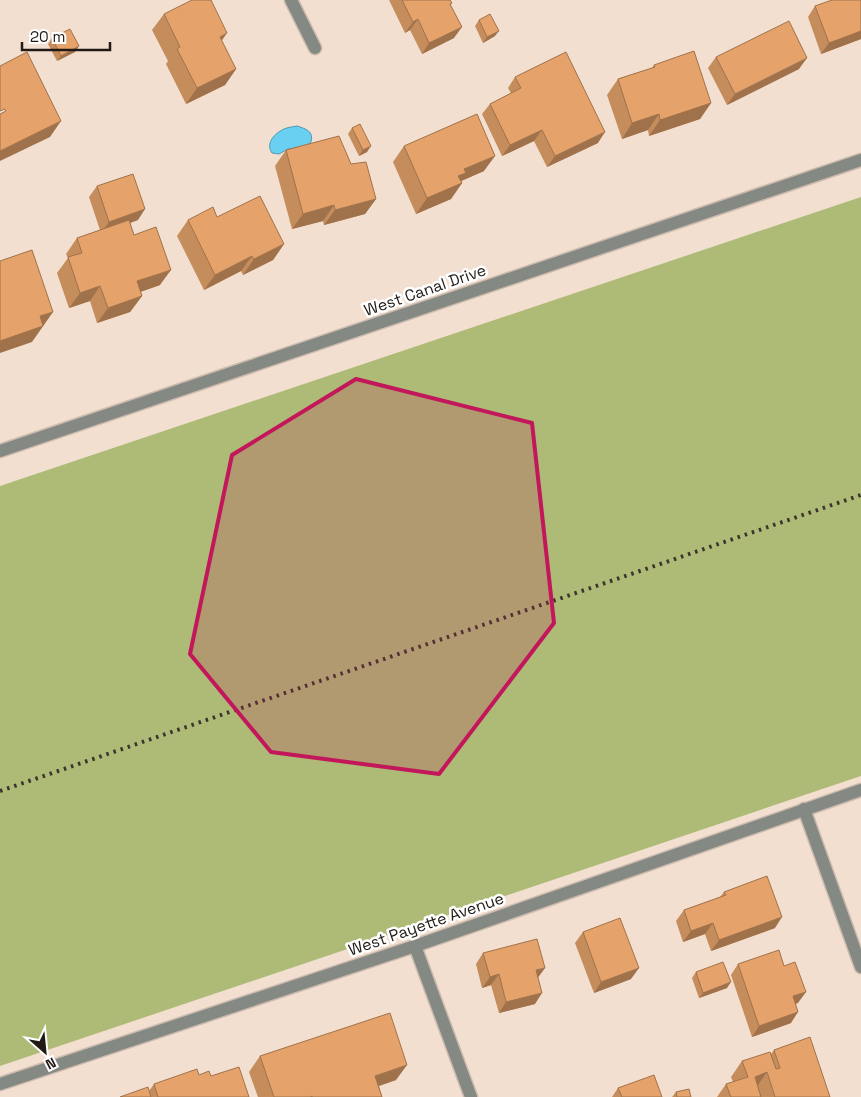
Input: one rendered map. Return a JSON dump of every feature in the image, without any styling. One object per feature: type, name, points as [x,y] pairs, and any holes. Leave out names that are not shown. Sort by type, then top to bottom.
[{"type":"street","points":[[291,0],[315,48]]},
{"type":"street","name":"West Canal Drive","points":[[0,451],[861,160]]},
{"type":"street","name":"West Payette Avenue","points":[[0,1084],[415,946],[861,790]]},
{"type":"street","points":[[804,809],[861,967]]},
{"type":"street","points":[[415,946],[470,1097]]},
{"type":"highlighted area","points":[[356,379],[532,423],[554,623],[439,774],[271,752],[190,654],[232,455]]},
{"type":"green space","points":[[861,197],[861,776],[0,1066],[0,486]]},
{"type":"water","points":[[297,126],[306,129],[310,133],[311,142],[305,147],[288,149],[279,154],[272,153],[270,142],[274,136],[284,129]]},
{"type":"building","points":[[192,0],[211,0],[227,33],[220,37],[236,69],[197,88],[177,49],[180,47],[164,14]]},
{"type":"building","points":[[402,0],[450,0],[452,3],[450,4],[462,27],[429,43],[418,19],[413,22]]},
{"type":"building","points":[[832,0],[861,0],[861,31],[829,43],[815,6]]},
{"type":"building","points":[[490,14],[499,31],[487,37],[479,20]]},
{"type":"building","points":[[789,21],[807,58],[735,94],[716,57]]},
{"type":"building","points":[[70,29],[79,46],[61,56],[52,38]]},
{"type":"building","points":[[694,51],[711,103],[660,120],[659,114],[632,123],[618,79],[655,67],[654,65]]},
{"type":"building","points":[[27,52],[61,121],[0,151],[0,114],[6,111],[5,109],[0,111],[0,66]]},
{"type":"building","points":[[566,52],[605,132],[555,156],[542,130],[510,145],[490,104],[521,88],[515,77]]},
{"type":"building","points":[[477,114],[495,156],[464,169],[466,173],[458,176],[462,183],[427,198],[404,146]]},
{"type":"building","points":[[360,124],[371,146],[363,150],[352,128]]},
{"type":"building","points":[[339,136],[351,164],[366,162],[376,199],[335,210],[334,205],[303,214],[286,150]]},
{"type":"building","points":[[133,174],[145,209],[109,222],[97,186]]},
{"type":"building","points":[[260,196],[284,244],[254,259],[252,256],[215,275],[188,220],[213,207],[217,217]]},
{"type":"building","points":[[129,220],[134,235],[156,227],[171,270],[137,281],[142,296],[108,308],[100,286],[80,293],[68,257],[82,253],[77,238]]},
{"type":"building","points":[[32,250],[53,312],[40,316],[43,326],[0,341],[0,261]]},
{"type":"building","points":[[767,876],[782,917],[719,940],[713,923],[691,931],[684,910],[726,895],[724,892]]},
{"type":"building","points":[[620,918],[639,968],[601,982],[583,932]]},
{"type":"building","points":[[537,939],[545,968],[536,970],[542,993],[506,1002],[499,974],[490,977],[483,953]]},
{"type":"building","points":[[779,950],[784,966],[795,962],[806,992],[793,996],[798,1012],[759,1026],[738,964]]},
{"type":"building","points":[[723,962],[731,982],[703,993],[696,972]]},
{"type":"building","points":[[390,1013],[407,1065],[375,1076],[382,1097],[274,1097],[260,1056]]},
{"type":"building","points":[[810,1037],[830,1097],[775,1097],[767,1072],[755,1077],[761,1097],[731,1097],[726,1084],[748,1077],[742,1061],[770,1052],[776,1069],[780,1068],[774,1050]]},
{"type":"building","points":[[239,1067],[249,1097],[158,1097],[154,1084],[197,1069],[199,1075],[209,1071],[211,1076]]},
{"type":"building","points":[[654,1075],[662,1097],[622,1097],[618,1088]]},
{"type":"building","points":[[148,1087],[151,1097],[120,1097]]},
{"type":"building","points":[[689,1089],[691,1097],[677,1097],[676,1092]]},
{"type":"railway","points":[[0,791],[861,495]]}]
